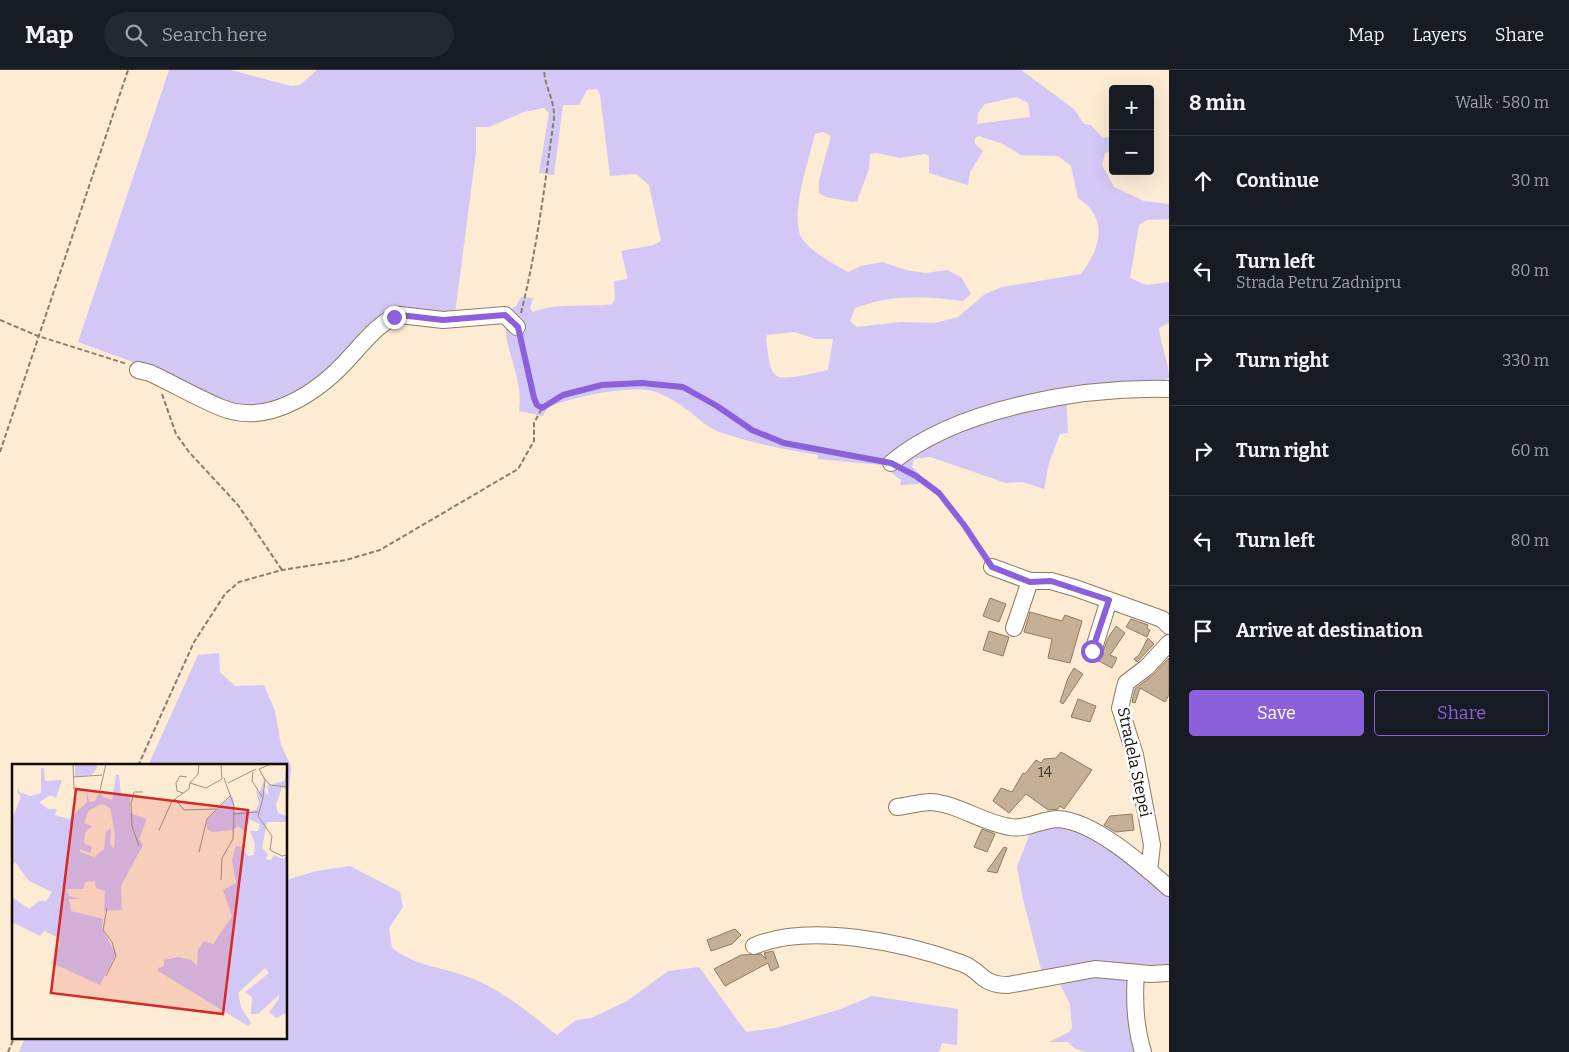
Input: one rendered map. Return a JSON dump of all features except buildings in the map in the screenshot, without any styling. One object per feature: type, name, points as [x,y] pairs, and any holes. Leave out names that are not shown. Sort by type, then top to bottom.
[{"type":"street","points":[[138,370],[150,373],[223,409],[255,413],[282,408],[332,378],[370,336],[394,317],[400,315],[443,320],[505,315],[518,327]]},
{"type":"street","points":[[891,463],[902,454],[936,434],[998,411],[1054,398],[1123,390],[1169,390]]},
{"type":"street","points":[[992,567],[1030,582],[1051,581],[1109,600],[1162,619],[1169,626]]},
{"type":"street","points":[[1014,628],[1030,582]]},
{"type":"street","points":[[1092,651],[1109,600]]},
{"type":"street","name":"Stradela Stepei","points":[[1149,871],[1152,845],[1135,755],[1120,708],[1126,684],[1147,667],[1169,642]]},
{"type":"street","points":[[897,807],[929,802],[944,804],[1012,828],[1029,826],[1047,819],[1073,821],[1090,827],[1169,888]]},
{"type":"street","points":[[754,946],[784,937],[829,936],[880,941],[965,964],[984,980],[995,985],[1008,985],[1095,969],[1136,973],[1169,973]]},
{"type":"street","points":[[1136,973],[1134,994],[1138,1037],[1143,1052]]},
{"type":"path","points":[[0,452],[128,70]]},
{"type":"path","points":[[542,408],[537,405],[534,398],[518,327],[528,290],[554,118],[555,106],[545,84],[544,70]]},
{"type":"path","points":[[0,320],[38,336],[138,370]]},
{"type":"path","points":[[139,764],[194,642],[225,594],[239,582],[282,570],[346,560],[380,550],[518,469],[534,441],[534,422],[542,408],[563,395],[602,385],[642,383],[683,387],[717,406],[752,430],[784,443],[891,463],[916,476],[939,493],[964,525],[992,567]]},
{"type":"path","points":[[159,391],[176,434],[189,452],[238,505],[282,570]]},
{"type":"path","points":[[8,1052],[13,1040]]},
{"type":"shaded area","points":[[169,70],[231,70],[291,86],[300,85],[317,70],[1021,70],[1074,109],[1084,124],[1091,125],[1103,138],[1109,137],[1109,152],[1105,153],[1102,165],[1114,187],[1144,201],[1169,204],[1169,219],[1147,220],[1139,225],[1130,278],[1146,285],[1169,282],[1169,323],[1159,328],[1168,365],[1169,378],[1158,382],[1066,390],[1068,433],[1060,434],[1049,463],[1044,489],[1023,482],[1006,483],[930,457],[914,459],[912,467],[920,474],[919,484],[900,485],[901,480],[882,465],[818,459],[818,455],[779,448],[717,431],[704,424],[674,401],[652,391],[614,391],[584,396],[547,408],[543,416],[519,411],[519,387],[508,347],[506,329],[508,310],[516,306],[521,297],[533,298],[530,308],[533,312],[552,307],[612,304],[615,299],[614,281],[627,279],[621,251],[654,245],[661,241],[649,185],[636,174],[610,176],[600,95],[597,89],[587,90],[579,105],[563,105],[554,175],[539,173],[549,113],[544,108],[524,112],[489,127],[476,127],[476,152],[455,314],[410,313],[329,373],[285,401],[265,407],[228,405],[180,379],[78,342]],"holes":[[[1016,97],[1028,103],[1030,117],[977,124],[978,113],[985,104]],[[823,132],[831,136],[819,180],[819,193],[826,197],[853,202],[857,201],[869,169],[870,154],[877,153],[900,158],[925,154],[929,156],[929,173],[968,185],[970,172],[983,151],[975,144],[975,138],[979,136],[1003,144],[1021,155],[1058,156],[1071,166],[1078,198],[1088,206],[1098,224],[1099,234],[1093,254],[1081,274],[1002,287],[985,294],[958,317],[935,323],[901,322],[857,327],[850,321],[855,308],[869,303],[909,297],[963,301],[971,294],[961,277],[947,270],[925,273],[906,270],[882,262],[861,266],[848,272],[822,257],[804,242],[798,227],[799,201],[815,134]],[[794,332],[816,339],[833,339],[828,370],[794,377],[781,377],[774,373],[770,365],[767,335]]]},
{"type":"shaded area","points":[[219,653],[220,672],[235,686],[264,685],[275,711],[281,745],[291,766],[288,804],[288,764],[149,764],[198,655]]},
{"type":"shaded area","points":[[1056,825],[1084,831],[1169,894],[1169,979],[1146,980],[1141,989],[1147,1052],[1086,1052],[1075,1049],[1068,1042],[1049,1042],[1069,1032],[1072,1028],[1070,1004],[1057,978],[1044,981],[1023,899],[1017,867],[1030,833]]},
{"type":"shaded area","points":[[350,866],[400,892],[403,907],[389,928],[392,948],[402,955],[421,963],[460,974],[483,983],[516,1003],[557,1035],[576,1020],[591,1018],[627,1001],[668,971],[699,967],[746,1032],[776,1028],[838,1010],[872,996],[958,1009],[957,1045],[942,1043],[939,1052],[19,1052],[24,1040],[288,1040],[288,879],[316,871]]},
{"type":"route","points":[[394,317],[400,315],[443,320],[505,315],[510,318],[518,327],[519,343],[534,398],[537,405],[542,408],[563,395],[602,385],[642,383],[683,387],[717,406],[752,430],[784,443],[891,463],[916,476],[939,493],[964,525],[992,567],[1030,582],[1051,581],[1109,600],[1092,651]]}]
